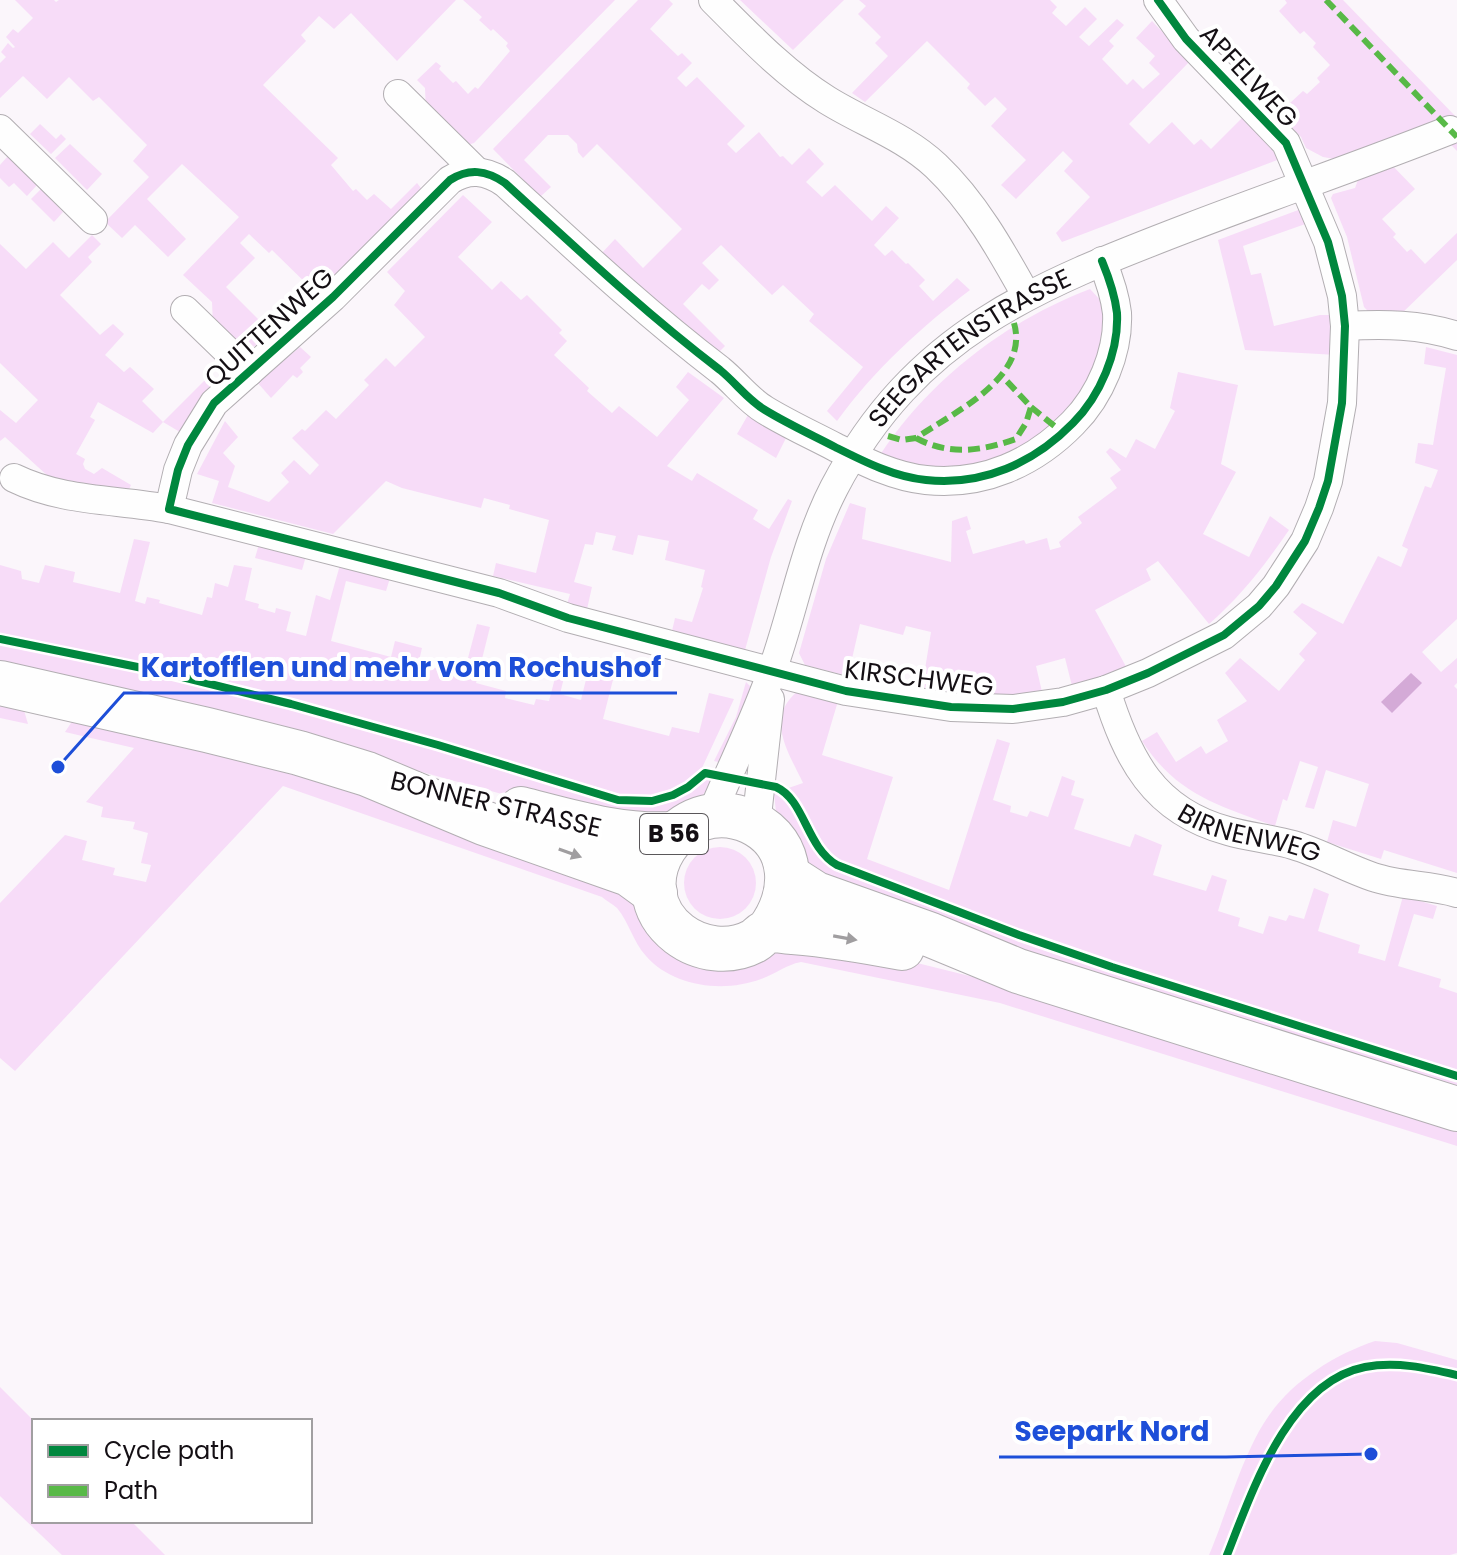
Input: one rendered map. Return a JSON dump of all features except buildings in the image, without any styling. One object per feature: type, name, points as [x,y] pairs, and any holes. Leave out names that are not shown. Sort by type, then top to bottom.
[{"type":"main road","name":"BONNER STRASSE","points":[[0,683],[268,745],[367,774],[613,832],[636,835],[692,825]]},
{"type":"main road","name":"BONNER STRASSE","points":[[367,774],[484,823],[629,874],[655,893]]},
{"type":"main road","name":"B 56","points":[[756,825],[742,818],[692,825],[661,852],[654,872],[655,893],[666,921],[676,932],[703,947],[720,949],[738,947],[768,931],[826,934],[1018,971]]},
{"type":"main road","points":[[756,825],[772,838],[783,856],[788,876],[787,896],[780,915],[768,931]]},
{"type":"main road","name":"B 56","points":[[788,876],[816,894],[931,935],[1018,971],[1457,1109]]},
{"type":"street","points":[[713,0],[806,86],[899,138],[933,164],[972,207],[1026,295]]},
{"type":"street","name":"APFELWEG","points":[[1158,0],[1186,39],[1286,143],[1305,183]]},
{"type":"street","points":[[398,94],[476,171],[505,183],[630,299],[731,379],[753,401],[852,456]]},
{"type":"street","points":[[0,129],[93,220]]},
{"type":"street","name":"SEEGARTENSTRASSE","points":[[756,825],[773,670],[811,539],[852,456],[877,420],[920,372],[968,331],[1026,295],[1102,261],[1450,130]]},
{"type":"street","name":"QUITTENWEG","points":[[169,509],[178,470],[200,422],[214,403],[333,297],[450,180],[476,171]]},
{"type":"street","name":"KIRSCHWEG","points":[[773,670],[846,691],[899,700],[979,709],[1037,707],[1106,690],[1148,673],[1224,635],[1259,606],[1305,541],[1328,481],[1342,403],[1345,326],[1342,296],[1332,256],[1305,183]]},
{"type":"street","name":"SEEGARTENSTRASSE","points":[[852,456],[898,475],[946,481],[984,477],[1040,453],[1080,417],[1092,401],[1107,370],[1117,316],[1111,283],[1102,261]]},
{"type":"street","points":[[185,310],[249,372]]},
{"type":"street","points":[[1345,326],[1404,325],[1457,336]]},
{"type":"street","points":[[14,478],[39,490],[68,496],[169,509],[499,593],[564,617],[773,670]]},
{"type":"street","name":"SEEGARTENSTRASSE","points":[[692,825],[773,670]]},
{"type":"street","name":"BIRNENWEG","points":[[1106,690],[1120,733],[1137,767],[1157,791],[1198,819],[1225,830],[1306,849],[1375,878],[1457,893]]},
{"type":"shaded area","points":[[15,0],[456,0],[397,61],[351,13],[334,29],[319,16],[301,35],[306,41],[263,85],[338,158],[331,165],[353,191],[356,189],[367,200],[374,194],[391,209],[417,183],[424,192],[320,297],[272,250],[269,253],[249,234],[240,243],[255,258],[226,287],[262,323],[267,319],[275,331],[248,351],[213,326],[212,302],[183,275],[239,217],[182,164],[147,199],[186,239],[168,257],[135,225],[122,238],[105,222],[149,177],[133,161],[147,145],[99,97],[93,101],[69,77],[47,99],[23,76],[0,98],[0,63],[6,57],[1,52],[8,43],[15,47],[6,37],[13,29],[18,33],[33,18]]},
{"type":"shaded area","points":[[463,0],[615,0],[474,143],[464,146],[426,112],[425,88],[417,80],[436,62],[453,83],[456,81],[468,94],[475,87],[478,89],[510,51],[506,46],[508,43],[479,20],[482,17]]},
{"type":"shaded area","points":[[638,0],[669,0],[673,4],[650,29],[678,56],[682,53],[692,63],[677,78],[686,87],[697,77],[745,126],[727,144],[736,153],[759,132],[780,157],[783,156],[792,165],[809,148],[824,164],[806,182],[822,197],[835,185],[872,221],[886,206],[899,218],[874,245],[885,256],[892,250],[908,263],[925,280],[919,286],[933,301],[957,278],[970,290],[899,351],[837,421],[827,411],[863,367],[809,321],[814,314],[783,285],[772,295],[721,245],[702,263],[719,280],[709,290],[702,284],[683,304],[725,346],[714,357],[599,256],[615,239],[643,268],[682,229],[597,144],[583,158],[577,144],[568,135],[548,135],[524,160],[551,187],[540,197],[493,149]]},
{"type":"shaded area","points":[[740,0],[844,0],[793,50]]},
{"type":"shaded area","points":[[859,0],[1050,0],[1057,7],[1052,13],[1066,26],[1085,7],[1097,19],[1079,37],[1089,46],[1117,19],[1124,25],[1109,41],[1114,46],[1102,59],[1127,85],[1133,79],[1143,89],[1160,74],[1149,63],[1155,56],[1136,38],[1152,21],[1190,61],[1129,124],[1149,144],[1172,122],[1194,145],[1201,139],[1211,149],[1243,117],[1280,159],[1062,242],[1056,233],[1090,197],[1064,171],[1073,161],[1063,151],[1016,199],[1001,185],[1026,160],[991,126],[1007,109],[995,97],[985,106],[967,88],[970,84],[927,41],[865,102],[852,93],[888,56],[875,43],[881,37],[858,14],[866,6]]},
{"type":"shaded area","points":[[1285,0],[1343,0],[1457,118],[1457,151],[1435,128],[1335,159],[1306,148],[1301,137],[1272,106],[1282,96],[1289,104],[1303,91],[1307,94],[1320,82],[1317,78],[1330,65],[1313,47],[1316,43],[1304,31],[1300,34],[1279,11],[1287,3]]},
{"type":"shaded area","points":[[40,124],[56,139],[61,134],[66,139],[51,154],[30,134]]},
{"type":"shaded area","points":[[70,144],[102,174],[87,190],[55,158]]},
{"type":"shaded area","points":[[8,156],[37,185],[27,196],[14,183],[9,187],[0,178],[0,165]]},
{"type":"shaded area","points":[[1388,161],[1415,189],[1382,219],[1407,252],[1411,249],[1425,264],[1457,233],[1457,260],[1400,315],[1369,312],[1364,307],[1347,237],[1331,198],[1333,194],[1355,188],[1361,172]]},
{"type":"shaded area","points":[[41,189],[63,212],[54,222],[31,199]]},
{"type":"shaded area","points":[[463,195],[492,222],[458,257],[492,290],[501,281],[521,300],[527,295],[562,330],[559,333],[567,341],[554,355],[612,413],[619,406],[657,437],[689,400],[676,387],[688,372],[724,398],[667,466],[692,481],[697,473],[758,510],[753,519],[769,529],[788,499],[792,501],[771,557],[745,650],[672,631],[675,618],[692,622],[703,588],[705,570],[665,560],[669,541],[638,535],[633,555],[612,550],[616,536],[596,532],[593,545],[585,544],[574,582],[592,587],[587,609],[567,604],[570,594],[493,576],[496,563],[536,573],[549,520],[509,509],[510,505],[484,498],[481,508],[386,481],[333,534],[212,503],[219,481],[197,474],[225,421],[238,437],[223,453],[235,466],[228,487],[269,502],[289,482],[281,473],[294,460],[310,475],[319,465],[292,438],[302,429],[305,431],[326,410],[336,419],[369,385],[364,380],[386,358],[395,367],[425,337],[394,305],[405,291],[387,272]]},
{"type":"shaded area","points":[[1301,209],[1311,222],[1243,246],[1251,275],[1261,273],[1274,326],[1320,315],[1335,315],[1337,355],[1245,350],[1218,240]]},
{"type":"shaded area","points":[[92,235],[101,244],[88,257],[92,262],[60,295],[100,335],[113,324],[124,334],[105,355],[124,372],[130,367],[154,389],[142,401],[163,422],[153,433],[98,402],[90,417],[95,420],[76,454],[85,459],[85,469],[94,474],[102,468],[131,485],[126,496],[49,477],[5,437],[0,441],[0,410],[16,423],[38,400],[0,363],[0,244],[26,269],[53,242],[69,258]]},
{"type":"shaded area","points":[[1090,289],[1103,303],[1107,314],[1100,362],[1063,422],[999,463],[938,472],[880,455],[922,402],[972,356],[1029,318]]},
{"type":"shaded area","points":[[300,347],[311,357],[300,368],[303,372],[297,378],[293,375],[271,398],[257,382]]},
{"type":"shaded area","points":[[1426,347],[1457,355],[1457,619],[1422,652],[1441,672],[1457,658],[1457,683],[1454,686],[1457,689],[1457,873],[1384,850],[1381,859],[1327,842],[1333,820],[1356,827],[1369,784],[1326,770],[1314,809],[1305,807],[1318,767],[1300,761],[1275,826],[1217,804],[1184,786],[1155,759],[1142,741],[1157,732],[1176,762],[1201,746],[1206,754],[1228,741],[1217,720],[1247,701],[1225,673],[1240,658],[1279,691],[1305,660],[1299,654],[1317,633],[1293,612],[1302,603],[1343,624],[1378,556],[1401,567],[1408,549],[1402,546],[1425,486],[1431,488],[1438,470],[1415,463],[1418,443],[1433,445],[1446,368],[1424,364]]},
{"type":"shaded area","points":[[1178,372],[1238,385],[1221,464],[1236,472],[1203,534],[1249,557],[1270,516],[1289,530],[1252,580],[1209,624],[1158,561],[1146,569],[1151,580],[1095,610],[1129,672],[1073,690],[1065,658],[1036,666],[1043,696],[921,694],[931,632],[906,626],[903,635],[860,624],[848,676],[805,665],[799,653],[826,559],[850,503],[866,508],[862,539],[951,562],[952,521],[967,516],[971,529],[966,531],[973,554],[1024,540],[1026,544],[1047,538],[1050,550],[1061,547],[1059,542],[1082,523],[1078,517],[1117,488],[1110,478],[1121,470],[1106,452],[1110,448],[1126,458],[1136,439],[1155,449],[1175,411],[1170,408]]},
{"type":"shaded area","points":[[205,380],[214,390],[185,435],[163,422]]},
{"type":"shaded area","points":[[748,415],[786,438],[776,458],[737,434]]},
{"type":"shaded area","points":[[134,539],[150,542],[135,601],[145,604],[147,597],[202,615],[207,597],[212,598],[215,583],[228,587],[234,565],[252,568],[245,600],[275,613],[276,608],[291,612],[286,631],[306,636],[316,595],[330,600],[340,565],[390,578],[386,591],[346,581],[331,641],[391,657],[395,641],[422,648],[419,661],[430,667],[464,673],[477,624],[490,627],[476,683],[506,691],[505,698],[534,705],[536,699],[549,701],[561,655],[569,657],[560,694],[581,700],[590,663],[601,666],[604,657],[618,660],[603,719],[669,736],[672,727],[699,733],[709,693],[734,699],[702,768],[714,780],[702,796],[677,813],[578,815],[215,715],[0,667],[0,565],[21,571],[22,579],[39,583],[45,565],[75,572],[73,582],[120,593]]},
{"type":"shaded area","points":[[259,544],[306,556],[302,570],[255,558]]},
{"type":"shaded area","points":[[1411,673],[1422,683],[1392,713],[1381,702]]},
{"type":"shaded area","points":[[746,682],[751,687],[752,697],[722,763],[714,761],[736,717]]},
{"type":"shaded area","points":[[798,691],[838,701],[822,755],[893,777],[867,859],[949,890],[997,739],[1010,743],[993,800],[1011,806],[1010,812],[1027,817],[1030,811],[1048,817],[1062,776],[1075,781],[1071,795],[1084,799],[1074,829],[1130,847],[1135,834],[1162,845],[1153,875],[1206,891],[1212,875],[1227,880],[1218,911],[1240,918],[1238,926],[1263,934],[1269,916],[1286,921],[1289,915],[1304,919],[1314,888],[1329,894],[1318,931],[1360,945],[1358,953],[1385,961],[1403,896],[1437,906],[1433,919],[1414,914],[1398,966],[1441,979],[1439,987],[1457,993],[1457,1093],[814,882],[776,812],[774,793],[803,783],[786,748],[781,724],[788,701]]},
{"type":"shaded area","points":[[0,699],[23,707],[28,724],[0,718]]},
{"type":"shaded area","points":[[73,720],[305,772],[601,874],[643,909],[777,944],[913,962],[1010,986],[1457,1127],[1457,1146],[1000,1003],[801,962],[766,977],[731,986],[684,981],[670,975],[646,956],[621,914],[602,897],[283,786],[15,1071],[0,1058],[0,903],[65,835],[87,841],[82,860],[115,868],[113,875],[146,882],[151,865],[141,863],[148,833],[133,829],[135,822],[101,817],[103,807],[86,802],[134,748],[65,732]]},
{"type":"shaded area","points":[[720,847],[746,857],[756,883],[746,909],[720,919],[694,909],[684,883],[694,857]]},
{"type":"shaded area","points":[[1375,1341],[1397,1343],[1457,1360],[1457,1553],[1209,1555],[1244,1463],[1270,1414],[1303,1379],[1346,1353]]},
{"type":"shaded area","points":[[0,1387],[32,1419],[32,1523],[133,1523],[165,1555],[62,1555],[0,1496]]},
{"type":"marked path","points":[[1326,0],[1457,137]]},
{"type":"marked path","points":[[888,436],[902,440],[916,438],[985,391],[1011,361],[1016,343],[1014,323]]},
{"type":"marked path","points":[[916,438],[928,444],[965,450],[1016,439],[1031,407],[1003,377]]},
{"type":"marked path","points":[[1031,407],[1063,433]]},
{"type":"cycle path","points":[[1102,261],[1115,300],[1117,328],[1106,372],[1083,412],[1042,450],[1006,469],[968,479],[926,480],[902,476],[868,463],[759,406],[610,279],[505,183],[491,175],[471,172],[450,180],[333,297],[214,403],[188,445],[178,470],[169,509],[499,593],[568,618],[846,691],[951,707],[1013,709],[1063,702],[1106,690],[1148,673],[1224,635],[1259,606],[1276,586],[1305,541],[1319,508],[1328,481],[1342,403],[1345,326],[1342,296],[1328,242],[1286,143],[1186,39],[1158,0]]},
{"type":"cycle path","points":[[0,639],[162,672],[291,704],[618,800],[652,801],[673,795],[705,773],[776,787],[786,793],[818,847],[837,865],[1112,967],[1457,1076]]},
{"type":"cycle path","points":[[1227,1555],[1248,1501],[1276,1443],[1314,1394],[1338,1377],[1377,1365],[1411,1366],[1457,1375]]},
{"type":"place","name":"Kartofflen und mehr vom Rochushof","points":[[58,767]]},
{"type":"place","name":"Seepark Nord","points":[[1371,1454]]}]
